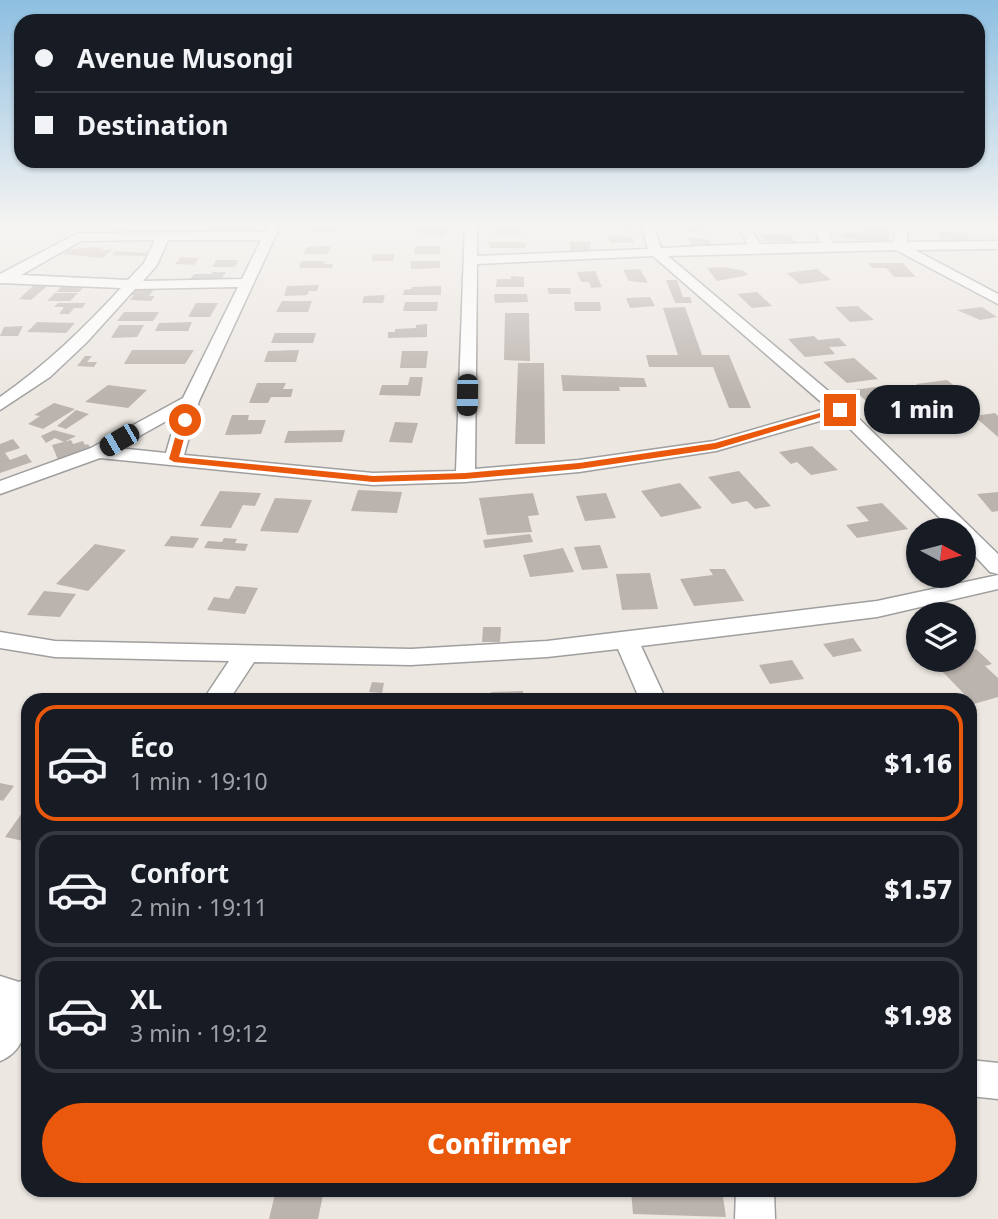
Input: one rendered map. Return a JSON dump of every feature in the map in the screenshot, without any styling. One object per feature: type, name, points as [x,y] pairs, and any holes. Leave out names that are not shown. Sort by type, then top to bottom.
[{"type":"street","points":[[55,281],[133,285],[248,283]]},
{"type":"street","points":[[0,405],[44,374],[136,281]]},
{"type":"street","points":[[465,476],[470,281]]},
{"type":"street","points":[[691,281],[840,410],[950,518]]},
{"type":"street","points":[[963,281],[998,300]]},
{"type":"street","points":[[174,459],[190,401],[226,321],[248,283]]},
{"type":"street","points":[[0,488],[99,452],[190,401]]},
{"type":"street","points":[[99,452],[373,479],[465,476],[579,466],[716,446],[840,410]]},
{"type":"street","points":[[976,544],[998,567]]},
{"type":"street","points":[[0,640],[55,649],[411,657],[627,640],[877,609],[998,582]]},
{"type":"street","points":[[627,640],[650,693]]},
{"type":"street","points":[[221,693],[246,655]]},
{"type":"street","points":[[0,1044],[20,997]]},
{"type":"street","points":[[977,1080],[998,1081]]},
{"type":"street","points":[[755,1197],[755,1219]]},
{"type":"building","points":[[38,281],[52,282],[31,300],[19,299]]},
{"type":"building","points":[[189,281],[220,281],[219,283]]},
{"type":"building","points":[[497,281],[524,281],[524,287],[496,287]]},
{"type":"building","points":[[599,281],[602,287],[591,288],[589,282],[581,282]]},
{"type":"building","points":[[666,281],[677,281],[683,297],[690,297],[692,303],[675,303]]},
{"type":"building","points":[[796,281],[824,281],[800,284]]},
{"type":"building","points":[[63,285],[86,285],[79,292],[56,292]]},
{"type":"building","points":[[319,285],[317,291],[309,291],[307,295],[284,296],[287,286]]},
{"type":"building","points":[[441,286],[441,295],[403,295],[404,290],[412,287]]},
{"type":"building","points":[[134,288],[154,289],[149,296],[155,296],[151,301],[130,300],[134,295],[129,295]]},
{"type":"building","points":[[547,288],[570,288],[571,294],[549,294]]},
{"type":"building","points":[[757,292],[772,306],[752,308],[737,294]]},
{"type":"building","points":[[55,293],[78,293],[70,301],[47,301]]},
{"type":"building","points":[[494,294],[527,294],[528,302],[495,303]]},
{"type":"building","points":[[385,295],[383,303],[362,303],[364,296]]},
{"type":"building","points":[[650,297],[655,306],[630,308],[626,298]]},
{"type":"building","points":[[282,301],[312,301],[308,312],[276,312]]},
{"type":"building","points":[[405,302],[438,302],[437,311],[403,311]]},
{"type":"building","points":[[574,302],[600,302],[601,311],[575,311]]},
{"type":"building","points":[[58,303],[86,303],[82,308],[74,308],[69,314],[59,314],[64,307],[54,307]]},
{"type":"building","points":[[196,303],[218,303],[210,317],[188,317]]},
{"type":"building","points":[[858,306],[874,320],[850,322],[835,307]]},
{"type":"building","points":[[685,307],[702,355],[729,355],[751,408],[729,408],[713,367],[649,367],[646,355],[678,355],[663,308]]},
{"type":"building","points":[[982,307],[997,317],[980,320],[957,310]]},
{"type":"building","points":[[124,312],[159,312],[153,321],[117,321]]},
{"type":"building","points":[[505,313],[529,313],[530,361],[504,360]]},
{"type":"building","points":[[37,322],[75,323],[66,333],[27,332]]},
{"type":"building","points":[[192,322],[188,331],[155,331],[159,323]]},
{"type":"building","points":[[427,324],[427,337],[388,338],[388,332],[395,332],[395,329],[416,328],[416,325]]},
{"type":"building","points":[[119,325],[144,325],[137,337],[111,338]]},
{"type":"building","points":[[23,326],[18,336],[0,336],[4,327]]},
{"type":"building","points":[[275,333],[316,333],[313,343],[271,343]]},
{"type":"building","points":[[814,336],[818,340],[839,338],[847,346],[829,347],[835,354],[805,357],[788,339]]},
{"type":"building","points":[[132,350],[194,350],[185,364],[124,364]]},
{"type":"building","points":[[299,350],[296,362],[264,362],[268,351]]},
{"type":"building","points":[[402,351],[428,351],[426,368],[400,368]]},
{"type":"building","points":[[85,356],[92,356],[87,362],[97,362],[94,367],[77,366]]},
{"type":"building","points":[[854,358],[878,379],[847,383],[823,362]]},
{"type":"building","points":[[518,363],[544,363],[545,444],[515,444]]},
{"type":"building","points":[[561,375],[644,378],[647,387],[619,387],[620,391],[563,391]]},
{"type":"building","points":[[410,377],[423,377],[420,396],[379,395],[382,385],[408,385]]},
{"type":"building","points":[[947,380],[973,400],[941,405],[916,384]]},
{"type":"building","points":[[257,383],[286,383],[283,389],[293,389],[291,397],[271,397],[268,403],[249,403]]},
{"type":"building","points":[[108,385],[147,390],[128,408],[85,402]]},
{"type":"building","points":[[889,385],[913,407],[878,412],[854,390]]},
{"type":"building","points":[[54,403],[75,409],[43,429],[28,424],[40,416],[34,415]]},
{"type":"building","points":[[76,410],[89,414],[66,429],[57,426]]},
{"type":"building","points":[[995,413],[998,416],[998,437],[974,416]]},
{"type":"building","points":[[232,415],[249,415],[248,420],[266,420],[261,434],[225,435]]},
{"type":"building","points":[[395,422],[418,423],[412,443],[389,442]]},
{"type":"building","points":[[54,430],[76,436],[64,442],[55,438],[46,443],[41,436]]},
{"type":"building","points":[[345,430],[342,442],[284,443],[288,431]]},
{"type":"building","points":[[13,439],[20,448],[5,453],[10,460],[26,454],[32,462],[0,473],[0,444]]},
{"type":"building","points":[[71,440],[73,444],[83,441],[92,451],[58,460],[52,445]]},
{"type":"building","points":[[812,446],[838,470],[811,475],[797,462],[791,464],[779,452]]},
{"type":"building","points":[[739,471],[771,506],[755,509],[747,501],[732,504],[708,477]]},
{"type":"building","points":[[680,483],[702,508],[661,517],[641,491]]},
{"type":"building","points":[[358,490],[402,492],[397,513],[351,511]]},
{"type":"building","points":[[220,491],[261,493],[255,506],[243,505],[231,528],[200,526]]},
{"type":"building","points":[[998,492],[998,511],[992,512],[977,494]]},
{"type":"building","points":[[533,493],[539,515],[528,516],[532,532],[487,535],[479,498]]},
{"type":"building","points":[[606,493],[616,518],[585,521],[576,496]]},
{"type":"building","points":[[275,498],[312,500],[298,533],[260,531]]},
{"type":"building","points":[[882,503],[906,529],[857,538],[846,525],[869,521],[856,507]]},
{"type":"building","points":[[530,534],[533,542],[485,548],[483,540]]},
{"type":"building","points":[[171,536],[199,538],[193,548],[164,546]]},
{"type":"building","points":[[224,538],[237,539],[235,543],[248,544],[245,551],[204,548],[208,541],[222,542]]},
{"type":"building","points":[[95,544],[126,550],[88,591],[56,584]]},
{"type":"building","points":[[600,545],[608,568],[582,570],[574,547]]},
{"type":"building","points":[[563,548],[574,572],[530,577],[523,555]]},
{"type":"building","points":[[709,569],[725,569],[744,601],[694,606],[680,579],[713,575]]},
{"type":"building","points":[[650,573],[658,609],[622,610],[616,574]]},
{"type":"building","points":[[236,586],[258,588],[245,614],[207,610],[214,597],[229,599]]},
{"type":"building","points":[[44,591],[76,594],[60,617],[27,615]]},
{"type":"building","points":[[483,627],[501,627],[500,642],[482,642]]},
{"type":"building","points":[[853,638],[862,651],[833,657],[823,644]]},
{"type":"building","points":[[976,649],[992,664],[985,666],[998,678],[998,697],[977,703],[977,693],[963,693],[943,672],[976,672]]},
{"type":"building","points":[[792,660],[804,679],[770,684],[759,665]]},
{"type":"building","points":[[372,682],[384,683],[382,693],[369,692]]},
{"type":"building","points":[[523,691],[523,693],[491,693]]},
{"type":"building","points":[[0,783],[14,786],[3,801],[0,800]]},
{"type":"building","points":[[21,814],[21,840],[5,837]]},
{"type":"building","points":[[274,1197],[323,1197],[318,1219],[269,1219]]},
{"type":"building","points":[[632,1197],[723,1197],[726,1217],[633,1214]]},
{"type":"route","points":[[185,420],[174,459],[373,479],[465,476],[579,466],[716,446],[840,410]]}]
